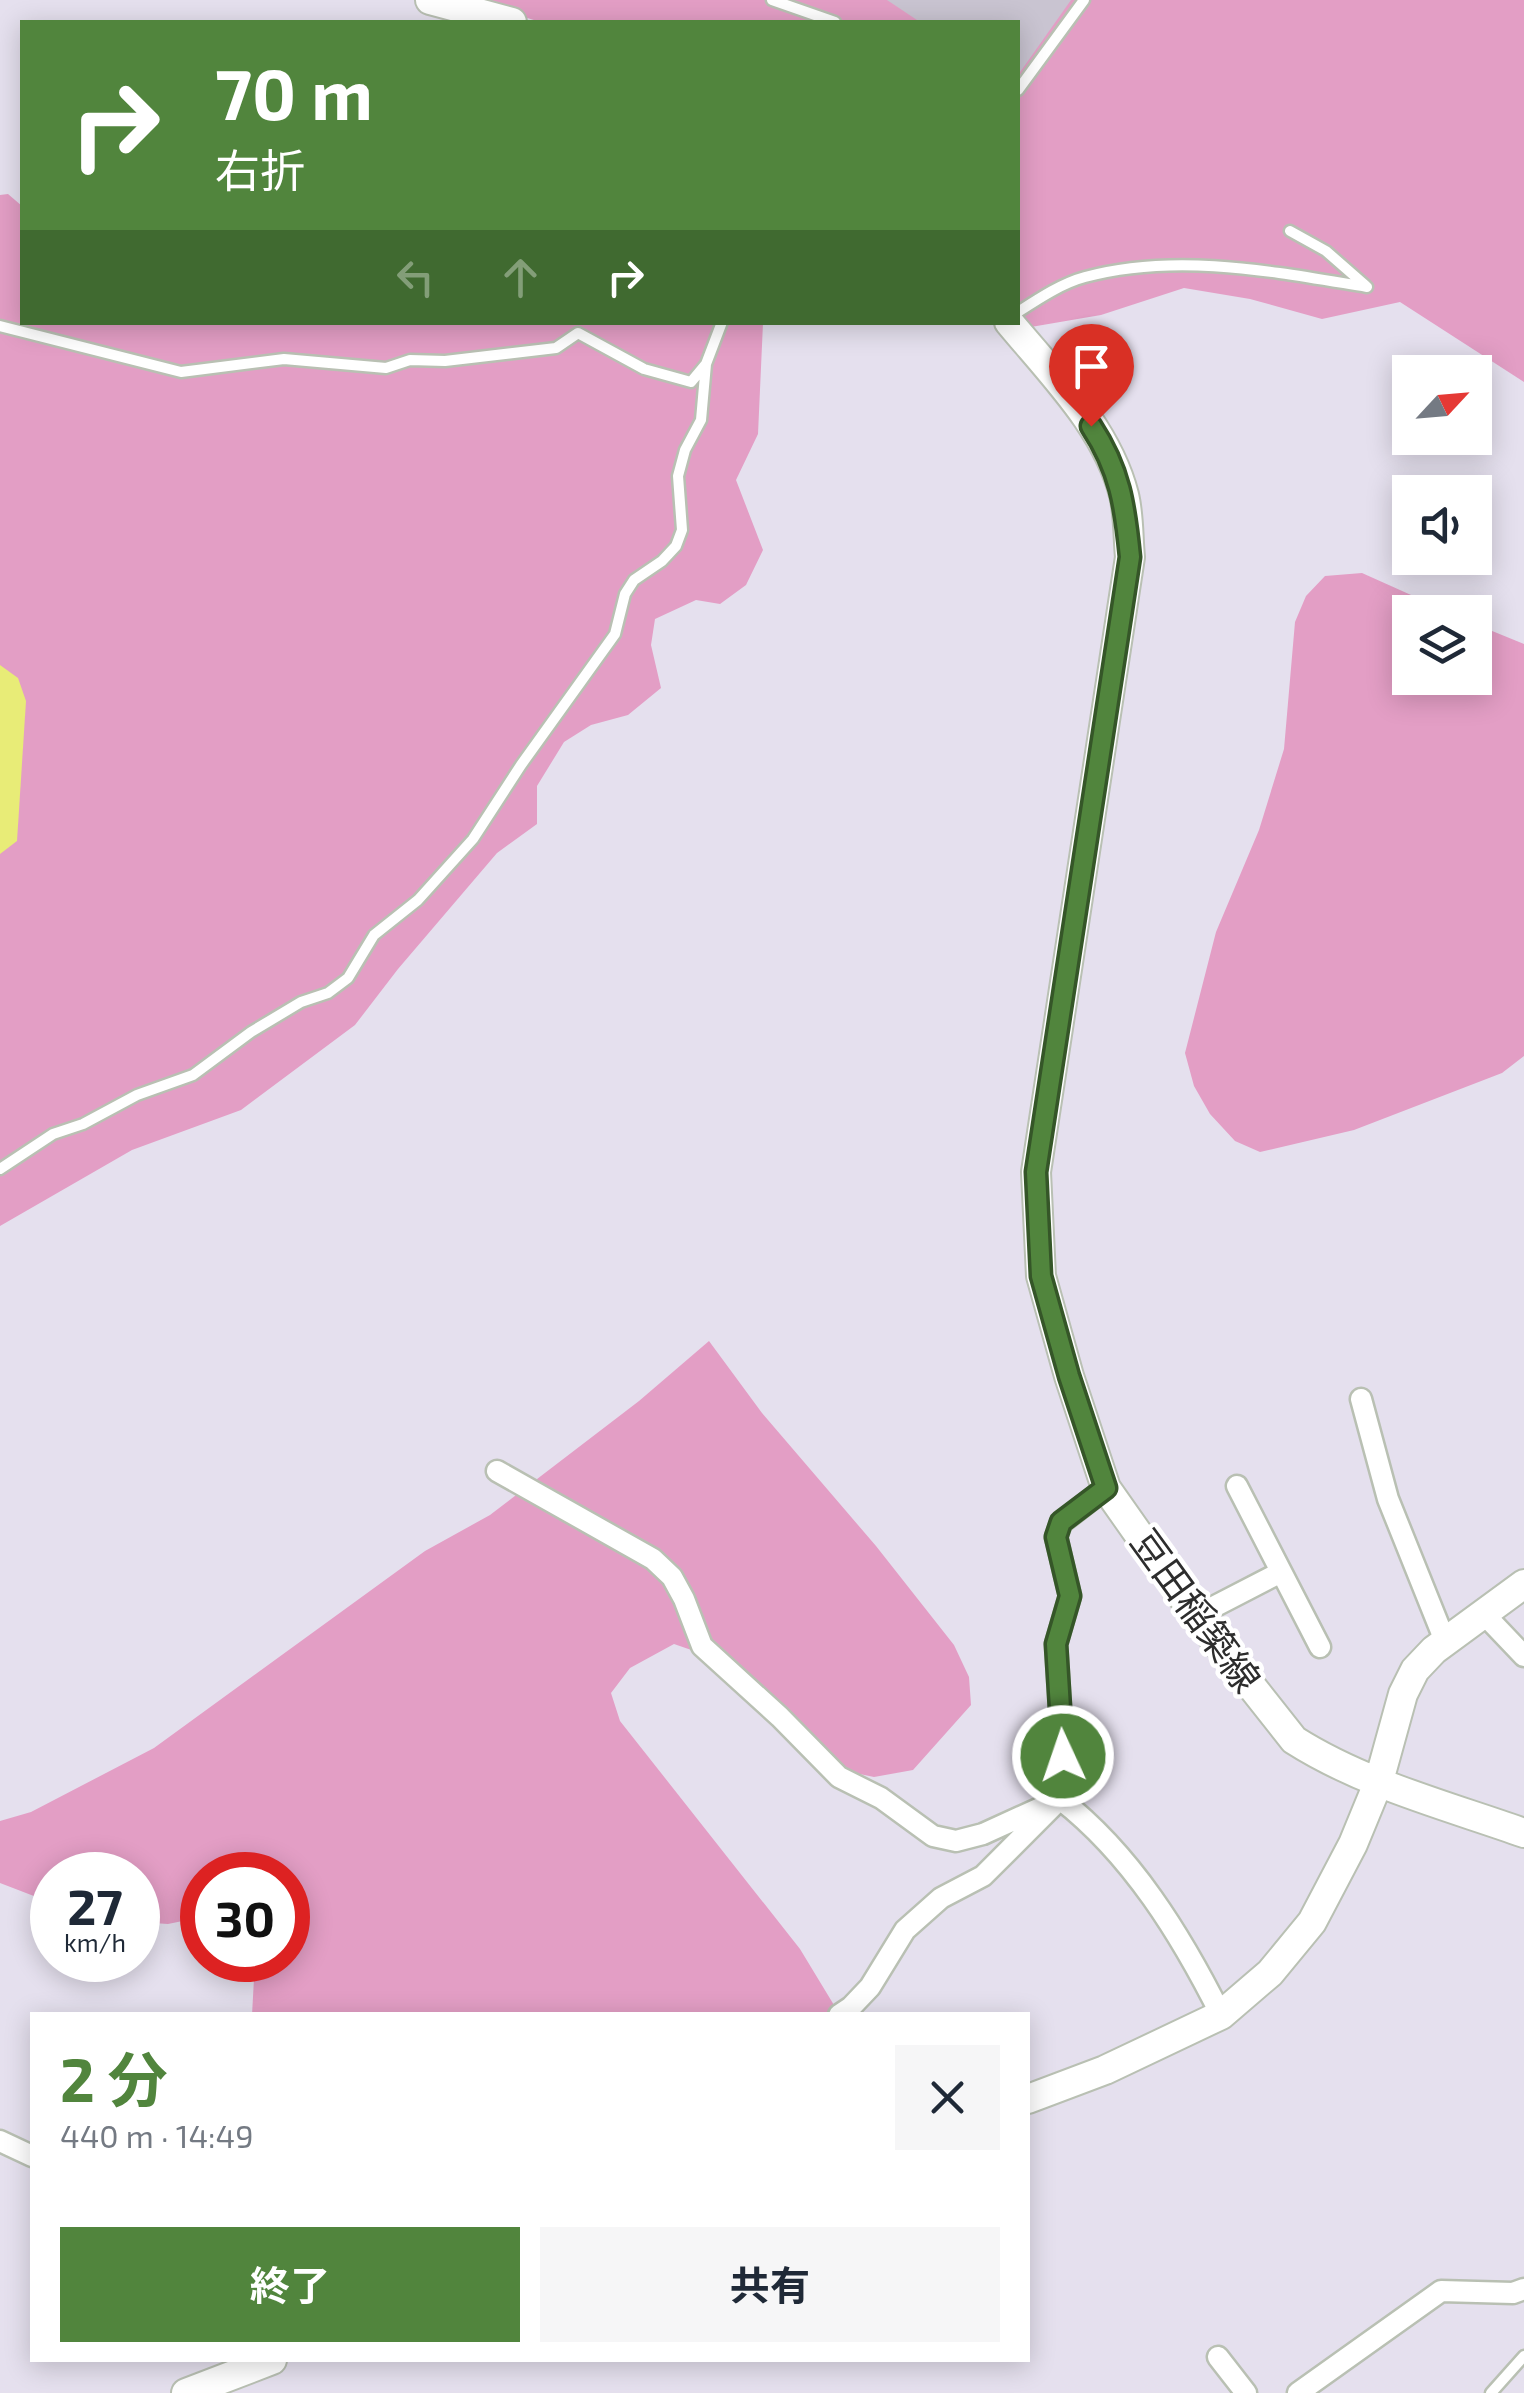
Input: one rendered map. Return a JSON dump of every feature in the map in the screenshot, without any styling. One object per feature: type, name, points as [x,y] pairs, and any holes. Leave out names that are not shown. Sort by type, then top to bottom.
[{"type":"main road","points":[[430,0],[505,20]]},
{"type":"main road","name":"豆田稲築線","points":[[1010,325],[1076,404],[1106,449],[1124,496],[1130,557],[1036,1172],[1041,1276],[1106,1488],[1196,1616],[1294,1740],[1380,1782],[1524,1832]]},
{"type":"main road","points":[[1030,2099],[1105,2070],[1220,2015],[1270,1973],[1312,1922],[1352,1844],[1380,1782],[1403,1694],[1415,1670],[1446,1641],[1524,1584]]},
{"type":"main road","points":[[186,2393],[267,2362]]},
{"type":"street","points":[[1361,1399],[1388,1498],[1446,1641]]},
{"type":"street","points":[[497,1471],[653,1559],[672,1576],[702,1646],[839,1778],[881,1798],[932,1836],[956,1841],[983,1834],[1060,1799]]},
{"type":"street","points":[[1237,1486],[1320,1647]]},
{"type":"street","points":[[843,2012],[870,1986],[905,1930],[941,1898],[983,1876],[1060,1799],[1063,1756],[1056,1644],[1070,1596],[1056,1537],[1061,1522],[1106,1488]]},
{"type":"street","points":[[1196,1616],[1282,1572]]},
{"type":"street","points":[[1484,1614],[1524,1656]]},
{"type":"street","points":[[1060,1799],[1095,1826],[1164,1915],[1192,1957],[1220,2015]]},
{"type":"street","points":[[0,2140],[30,2155]]},
{"type":"street","points":[[1298,2393],[1442,2291],[1513,2293],[1524,2288]]},
{"type":"street","points":[[1218,2357],[1246,2393]]},
{"type":"lane","points":[[772,0],[829,20]]},
{"type":"lane","points":[[1020,87],[1084,0]]},
{"type":"lane","points":[[1020,311],[1084,277],[1157,265],[1262,270],[1367,287],[1326,251],[1290,231]]},
{"type":"lane","points":[[0,1170],[53,1134],[82,1124],[137,1095],[193,1076],[251,1032],[348,978],[374,935],[418,900],[473,838],[616,634],[625,594],[634,580],[676,546],[682,530],[678,476],[700,420],[706,364],[721,325]]},
{"type":"lane","points":[[0,326],[180,372],[284,358],[386,368],[410,360],[445,361],[556,348],[578,333],[644,370],[667,378],[691,382],[706,364]]},
{"type":"lane","points":[[1491,2393],[1524,2356]]},
{"type":"shaded area","points":[[471,0],[1524,0],[1524,382],[1492,361],[1492,355],[1482,355],[1400,302],[1322,319],[1250,299],[1184,288],[1101,315],[1025,328],[1020,324],[1020,20],[534,20]]},
{"type":"shaded area","points":[[8,194],[20,204],[20,325],[763,325],[758,434],[736,480],[763,550],[746,585],[720,604],[696,600],[655,619],[651,645],[661,688],[628,715],[591,725],[564,742],[537,786],[537,824],[497,853],[355,1025],[241,1110],[132,1150],[0,1226],[0,195]]},
{"type":"shaded area","points":[[1362,573],[1411,595],[1392,595],[1392,695],[1492,695],[1492,631],[1524,644],[1524,1056],[1502,1073],[1354,1130],[1260,1152],[1235,1141],[1210,1114],[1194,1086],[1185,1053],[1216,932],[1259,830],[1284,749],[1295,622],[1306,596],[1325,576]]},
{"type":"shaded area","points":[[0,665],[18,678],[26,701],[17,841],[0,854]]},
{"type":"shaded area","points":[[709,1341],[762,1413],[876,1546],[954,1645],[969,1677],[971,1705],[913,1770],[874,1777],[826,1767],[700,1653],[674,1644],[630,1668],[611,1693],[620,1721],[800,1949],[838,2012],[252,2012],[254,1982],[310,1982],[310,1852],[180,1852],[180,1922],[168,1924],[160,1923],[160,1852],[30,1852],[30,1895],[0,1883],[0,1821],[31,1812],[154,1748],[425,1551],[490,1515],[639,1401]]},
{"type":"building","points":[[887,0],[1071,0],[1020,72],[1020,20],[917,20]]},
{"type":"route","points":[[1063,1756],[1056,1644],[1070,1596],[1056,1537],[1061,1522],[1106,1488],[1041,1276],[1036,1172],[1130,557],[1124,496],[1106,449],[1091,426]]}]
